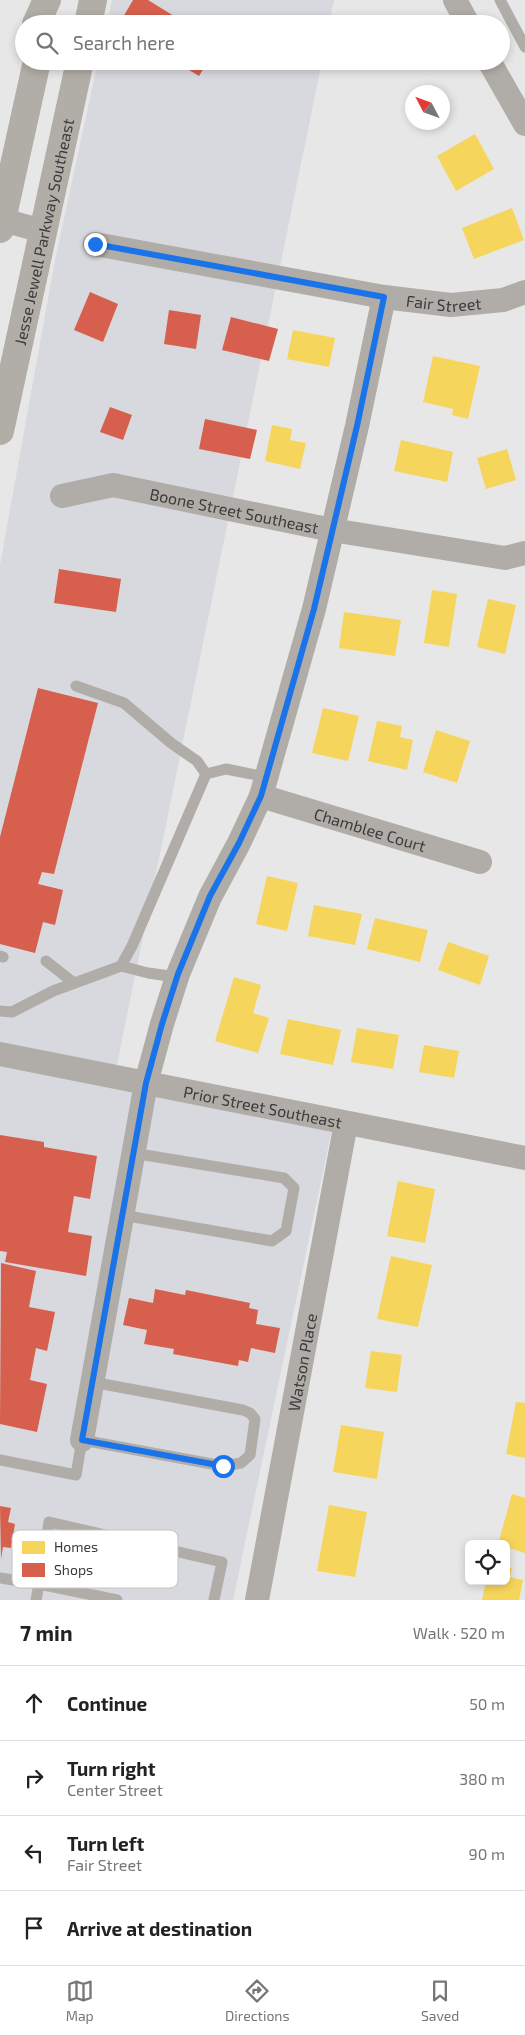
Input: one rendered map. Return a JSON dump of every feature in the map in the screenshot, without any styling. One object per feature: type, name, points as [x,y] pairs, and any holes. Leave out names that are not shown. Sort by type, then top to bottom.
[{"type":"main road","points":[[40,15],[47,0]]},
{"type":"main road","points":[[47,15],[51,0]]},
{"type":"main road","points":[[90,15],[93,0]]},
{"type":"main road","points":[[0,144],[19,70]]},
{"type":"main road","points":[[1,223],[35,70]]},
{"type":"main road","name":"Jesse Jewell Parkway Southeast","points":[[0,431],[78,70]]},
{"type":"street","points":[[455,0],[463,15]]},
{"type":"street","points":[[494,70],[525,124]]},
{"type":"street","points":[[1,223],[42,231]]},
{"type":"street","name":"Fair Street","points":[[95,244],[384,297],[451,305],[503,300],[525,292]]},
{"type":"street","points":[[82,1440],[146,1083],[177,977],[210,896],[239,843],[263,787],[314,609],[357,426],[384,297]]},
{"type":"street","name":"Boone Street Southeast","points":[[62,496],[113,485],[332,530],[505,558],[525,554]]},
{"type":"street","name":"Chamblee Court","points":[[263,787],[480,862]]},
{"type":"street","name":"Prior Street Southeast","points":[[0,1054],[525,1158]]},
{"type":"street","name":"Watson Place","points":[[257,1600],[346,1122]]},
{"type":"lane","points":[[500,0],[508,15]]},
{"type":"lane","points":[[510,19],[525,47]]},
{"type":"lane","points":[[76,686],[124,703],[171,743],[197,761],[206,774]]},
{"type":"lane","points":[[206,774],[226,769],[263,787]]},
{"type":"lane","points":[[121,966],[132,946],[206,774]]},
{"type":"lane","points":[[46,961],[74,983]]},
{"type":"lane","points":[[0,1011],[12,1012],[53,991],[121,966],[148,973],[177,977]]},
{"type":"lane","points":[[122,1215],[272,1241],[286,1231],[294,1188],[284,1178],[133,1153]]},
{"type":"lane","points":[[0,1460],[76,1475],[82,1440],[223,1466],[241,1464],[250,1455],[255,1420],[250,1413],[243,1410],[92,1382]]},
{"type":"lane","points":[[48,1530],[49,1522],[84,1530]]},
{"type":"lane","points":[[178,1552],[222,1562],[214,1600]]},
{"type":"lane","points":[[58,1588],[117,1600]]},
{"type":"shaded area","points":[[112,0],[334,0],[331,15],[109,15]]},
{"type":"shaded area","points":[[96,70],[320,70],[115,1074],[335,1115],[233,1600],[0,1600],[0,565],[55,260]]},
{"type":"building: Homes","points":[[475,134],[494,169],[456,191],[437,156]]},
{"type":"building: Homes","points":[[512,208],[524,240],[474,259],[462,228]]},
{"type":"building: Homes","points":[[293,330],[335,338],[329,367],[287,359]]},
{"type":"building: Homes","points":[[433,356],[480,366],[468,419],[452,415],[453,409],[423,402]]},
{"type":"building: Homes","points":[[272,425],[292,429],[290,440],[306,443],[300,469],[265,461]]},
{"type":"building: Homes","points":[[401,440],[453,452],[447,482],[394,471]]},
{"type":"building: Homes","points":[[507,449],[516,480],[486,489],[477,458]]},
{"type":"building: Homes","points":[[432,590],[457,594],[449,647],[424,643]]},
{"type":"building: Homes","points":[[488,599],[516,605],[505,654],[477,647]]},
{"type":"building: Homes","points":[[344,612],[401,620],[395,656],[339,648]]},
{"type":"building: Homes","points":[[323,708],[359,716],[348,761],[312,753]]},
{"type":"building: Homes","points":[[377,721],[402,726],[400,737],[413,740],[407,770],[368,761]]},
{"type":"building: Homes","points":[[436,730],[470,741],[457,783],[423,772]]},
{"type":"building: Homes","points":[[267,876],[298,883],[287,931],[256,924]]},
{"type":"building: Homes","points":[[314,905],[362,914],[355,945],[308,936]]},
{"type":"building: Homes","points":[[375,918],[428,930],[420,962],[367,949]]},
{"type":"building: Homes","points":[[448,942],[489,956],[480,985],[438,970]]},
{"type":"building: Homes","points":[[234,977],[261,985],[253,1013],[269,1018],[258,1053],[215,1041]]},
{"type":"building: Homes","points":[[288,1019],[341,1030],[333,1065],[280,1054]]},
{"type":"building: Homes","points":[[357,1028],[399,1035],[393,1069],[351,1062]]},
{"type":"building: Homes","points":[[424,1045],[459,1051],[454,1078],[419,1072]]},
{"type":"building: Homes","points":[[398,1181],[435,1189],[425,1243],[387,1236]]},
{"type":"building: Homes","points":[[391,1256],[432,1265],[418,1327],[377,1319]]},
{"type":"building: Homes","points":[[371,1351],[402,1355],[397,1392],[365,1388]]},
{"type":"building: Homes","points":[[516,1402],[525,1403],[525,1458],[506,1454]]},
{"type":"building: Homes","points":[[341,1425],[384,1432],[377,1479],[333,1472]]},
{"type":"building: Homes","points":[[512,1494],[525,1498],[525,1553],[510,1548],[510,1540],[499,1540]]},
{"type":"building: Homes","points":[[329,1505],[367,1512],[355,1577],[317,1571]]},
{"type":"building: Homes","points":[[510,1577],[523,1580],[519,1600],[482,1600],[485,1585],[510,1585]]},
{"type":"building: Shops","points":[[133,0],[148,0],[172,15],[124,15]]},
{"type":"building: Shops","points":[[189,70],[203,70],[199,76]]},
{"type":"building: Shops","points":[[90,292],[118,304],[103,342],[74,330]]},
{"type":"building: Shops","points":[[169,310],[201,315],[196,349],[164,344]]},
{"type":"building: Shops","points":[[231,317],[278,329],[269,361],[222,350]]},
{"type":"building: Shops","points":[[110,407],[132,415],[123,440],[100,432]]},
{"type":"building: Shops","points":[[205,419],[257,430],[250,459],[199,449]]},
{"type":"building: Shops","points":[[59,569],[121,579],[116,612],[54,603]]},
{"type":"building: Shops","points":[[38,688],[98,703],[54,874],[42,872],[38,884],[63,890],[55,925],[43,922],[35,953],[0,944],[0,837]]},
{"type":"building: Shops","points":[[0,1135],[44,1142],[44,1147],[97,1156],[90,1199],[74,1196],[68,1232],[92,1236],[86,1276],[5,1262],[7,1252],[0,1251]]},
{"type":"building: Shops","points":[[1,1263],[36,1271],[29,1307],[55,1312],[47,1351],[36,1348],[30,1380],[47,1384],[37,1432],[0,1424]]},
{"type":"building: Shops","points":[[155,1289],[185,1295],[186,1290],[250,1303],[249,1308],[258,1310],[256,1324],[280,1328],[275,1353],[251,1348],[248,1362],[239,1360],[238,1366],[173,1354],[174,1349],[144,1344],[147,1330],[123,1325],[129,1298],[153,1303]]},
{"type":"building: Shops","points":[[0,1506],[11,1508],[8,1522],[15,1524],[14,1530],[12,1530],[11,1548],[3,1547],[1,1559]]},
{"type":"route","points":[[95,244],[384,297],[357,426],[314,609],[272,760],[261,796],[239,843],[210,896],[178,974],[146,1083],[82,1440],[223,1466]]}]
